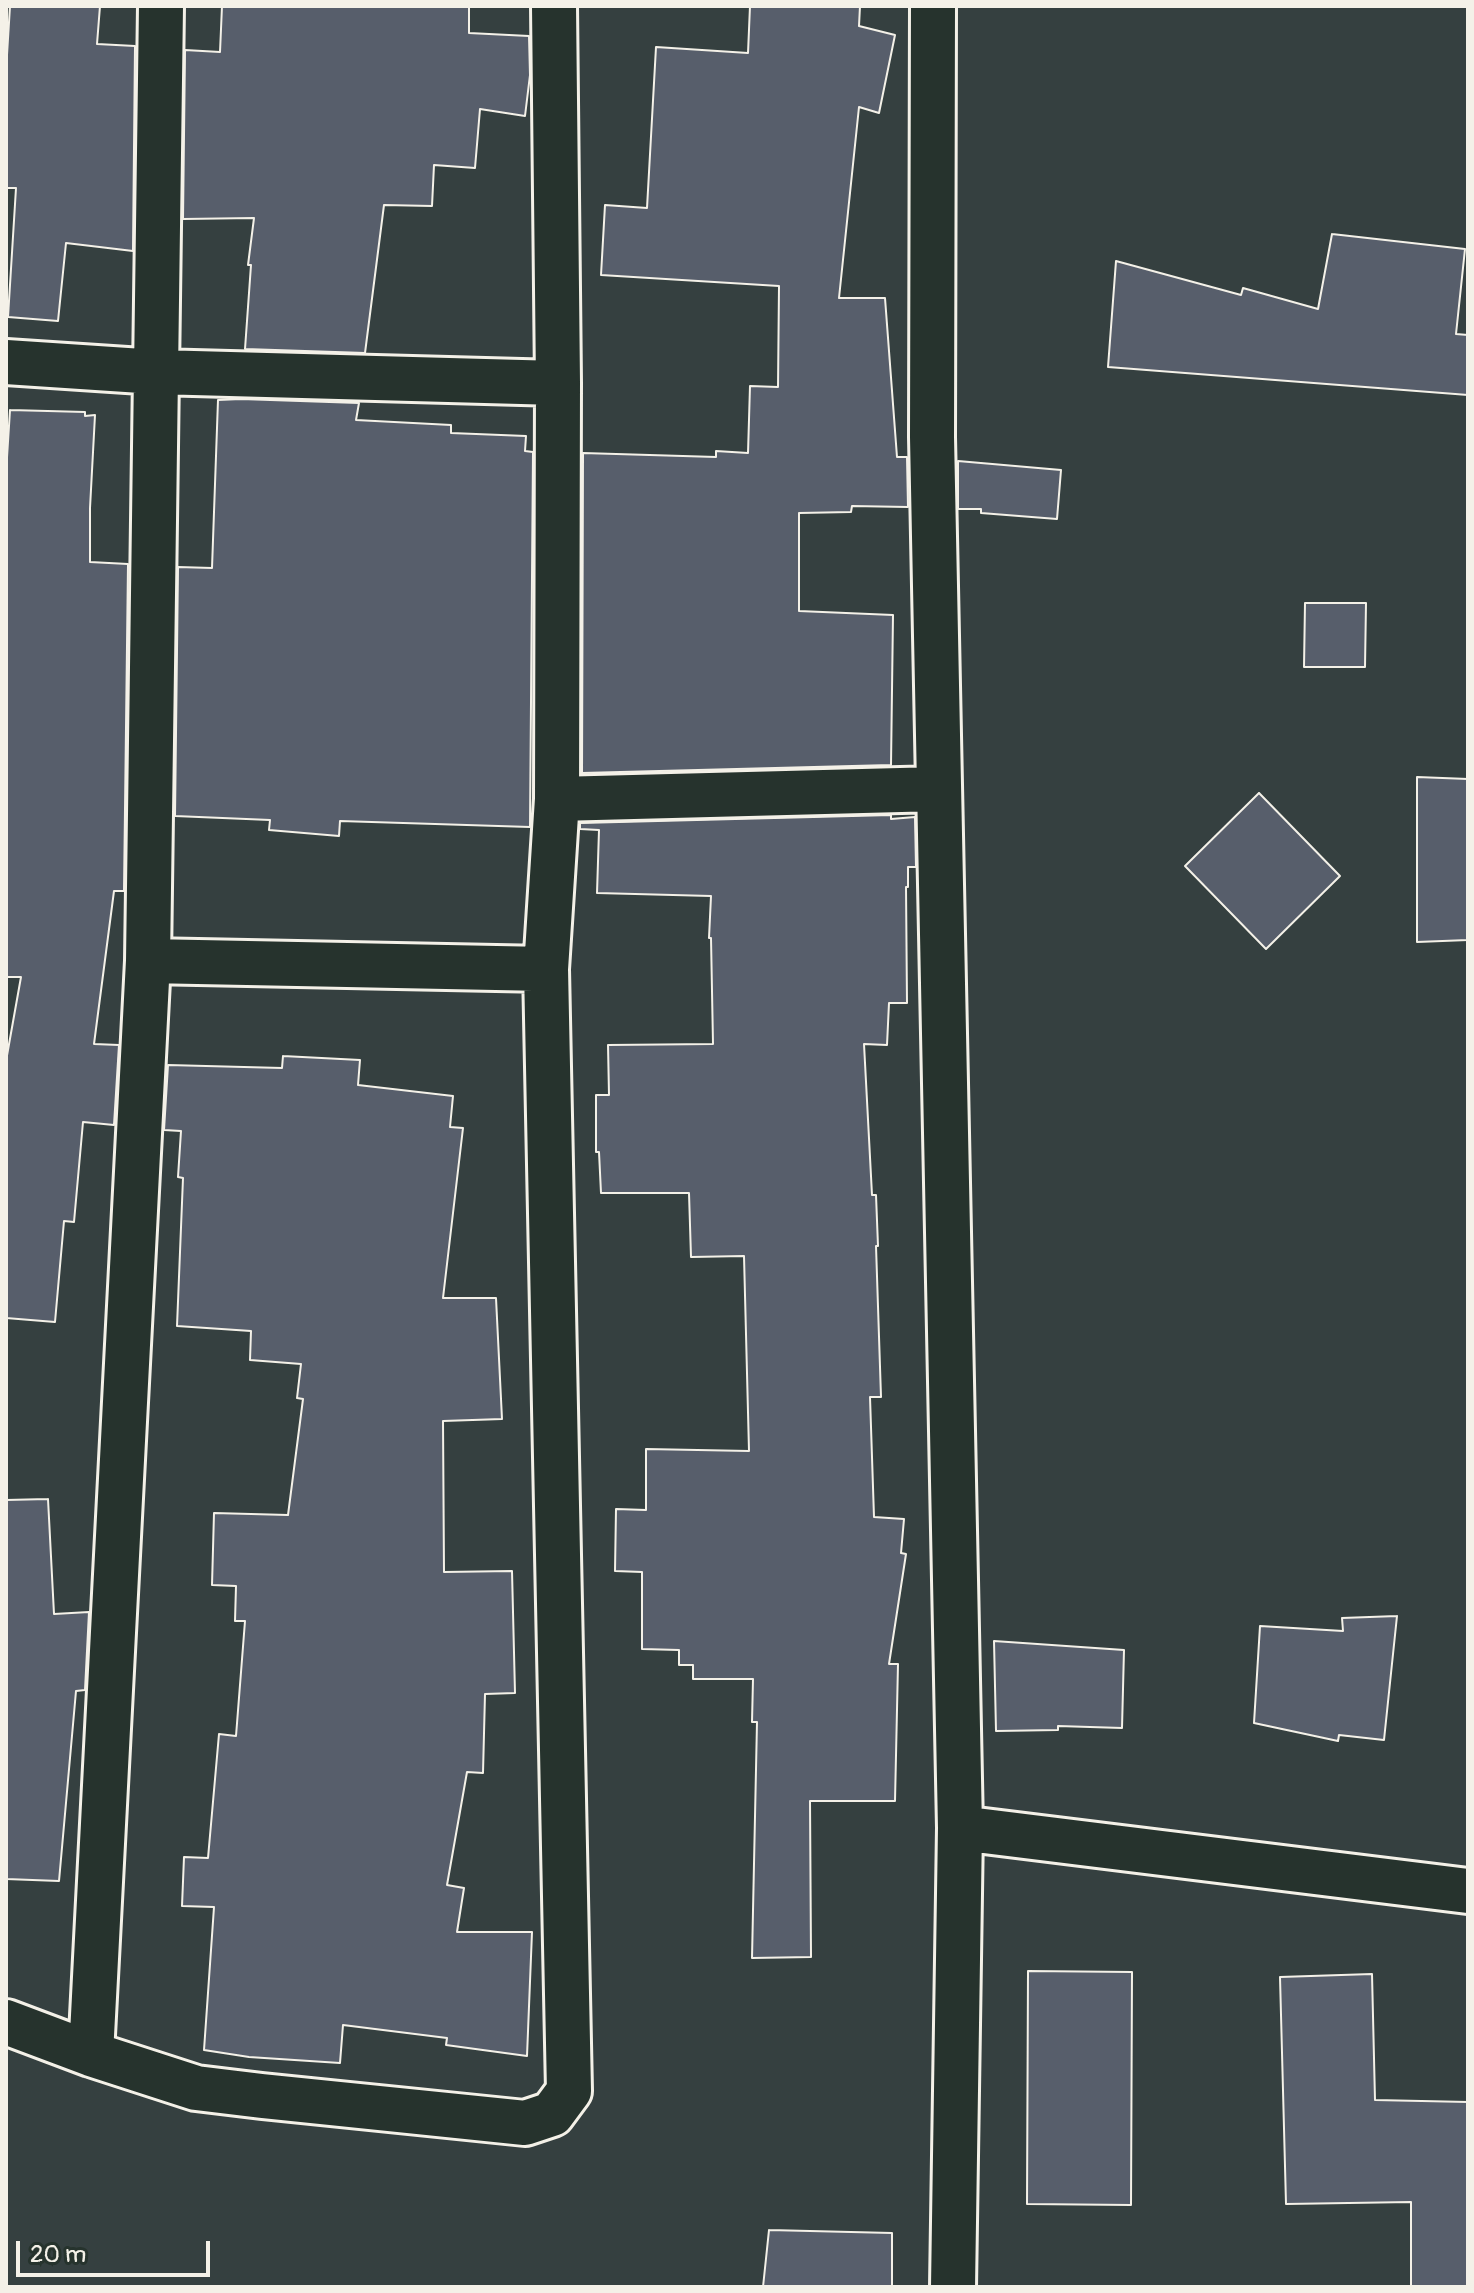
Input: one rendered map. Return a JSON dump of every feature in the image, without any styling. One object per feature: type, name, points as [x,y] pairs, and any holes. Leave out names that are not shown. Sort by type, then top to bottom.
[{"type":"street","points":[[91,2054],[148,961],[161,6]]},
{"type":"street","points":[[6,2022],[196,2088],[525,2123],[552,2114],[569,2091],[546,969],[557,799],[558,383],[554,6]]},
{"type":"street","points":[[933,6],[932,437],[960,1828],[953,2287]]},
{"type":"street","points":[[6,362],[157,372],[558,383]]},
{"type":"street","points":[[557,799],[939,789]]},
{"type":"street","points":[[148,961],[546,969]]},
{"type":"street","points":[[960,1828],[1468,1891]]},
{"type":"building","points":[[10,6],[100,6],[97,44],[135,46],[133,251],[66,243],[58,321],[8,317],[16,188],[6,188],[6,71]]},
{"type":"building","points":[[222,6],[469,6],[469,33],[529,36],[530,75],[525,116],[480,109],[475,168],[434,165],[432,206],[384,205],[365,353],[245,349],[251,265],[248,265],[254,218],[183,219],[185,50],[220,52]]},
{"type":"building","points":[[750,6],[860,6],[859,26],[895,35],[879,113],[859,107],[839,298],[885,298],[897,457],[907,457],[908,507],[852,506],[851,512],[799,513],[799,611],[893,615],[891,765],[582,773],[583,453],[716,457],[716,451],[748,453],[750,386],[778,387],[779,286],[601,275],[605,205],[647,208],[656,47],[748,53]]},
{"type":"building","points":[[1332,234],[1465,249],[1456,334],[1468,335],[1468,395],[1108,367],[1116,261],[1241,295],[1243,288],[1318,309]]},
{"type":"building","points":[[218,400],[359,403],[356,420],[451,425],[451,433],[526,436],[525,451],[533,452],[530,827],[340,821],[339,836],[269,830],[270,820],[175,816],[178,567],[212,568]]},
{"type":"building","points":[[10,410],[85,412],[85,416],[95,415],[90,562],[128,564],[124,891],[114,891],[94,1044],[119,1045],[114,1125],[83,1122],[74,1222],[64,1221],[55,1322],[6,1318],[6,1061],[21,977],[6,977],[6,473]]},
{"type":"building","points":[[958,461],[1061,470],[1057,519],[958,509]]},
{"type":"building","points":[[1305,603],[1366,603],[1365,667],[1304,667]]},
{"type":"building","points":[[1417,777],[1468,779],[1468,940],[1417,942]]},
{"type":"building","points":[[1259,793],[1340,876],[1266,949],[1185,866]]},
{"type":"building","points":[[891,815],[891,819],[915,817],[916,867],[908,867],[906,887],[907,1003],[889,1003],[887,1045],[864,1044],[872,1195],[876,1195],[878,1246],[881,1397],[870,1397],[874,1517],[904,1519],[901,1553],[906,1554],[889,1664],[898,1664],[895,1801],[810,1801],[811,1957],[752,1958],[757,1722],[752,1722],[753,1679],[693,1679],[693,1665],[679,1665],[679,1650],[642,1649],[642,1572],[615,1571],[616,1509],[646,1510],[646,1449],[749,1451],[744,1256],[691,1257],[689,1193],[601,1193],[599,1152],[596,1152],[596,1095],[609,1095],[608,1045],[713,1044],[709,938],[711,896],[597,893],[599,830],[580,829],[580,823]]},
{"type":"building","points":[[283,1056],[360,1060],[358,1085],[453,1096],[450,1127],[463,1128],[443,1298],[496,1298],[502,1419],[443,1421],[444,1572],[512,1571],[515,1693],[485,1694],[483,1773],[467,1772],[447,1885],[464,1888],[457,1932],[532,1932],[527,2056],[446,2045],[447,2038],[343,2025],[340,2063],[249,2057],[204,2050],[214,1907],[182,1906],[184,1857],[208,1858],[219,1734],[236,1736],[245,1621],[235,1621],[236,1586],[212,1585],[214,1513],[288,1515],[303,1399],[297,1398],[301,1364],[250,1360],[251,1331],[177,1326],[183,1178],[178,1177],[181,1131],[164,1130],[168,1065],[282,1068]]},
{"type":"building","points":[[48,1499],[54,1614],[89,1612],[85,1690],[76,1691],[59,1881],[6,1879],[6,1500]]},
{"type":"building","points":[[1397,1616],[1384,1740],[1339,1735],[1338,1741],[1254,1723],[1260,1626],[1343,1631],[1342,1618]]},
{"type":"building","points":[[994,1641],[1124,1650],[1122,1728],[1058,1726],[1058,1730],[996,1731]]},
{"type":"building","points":[[1028,1971],[1132,1972],[1131,2205],[1027,2204]]},
{"type":"building","points":[[1372,1974],[1375,2100],[1468,2102],[1468,2287],[1411,2287],[1411,2202],[1286,2204],[1280,1977]]},
{"type":"building","points":[[769,2230],[892,2233],[892,2287],[763,2287]]}]
